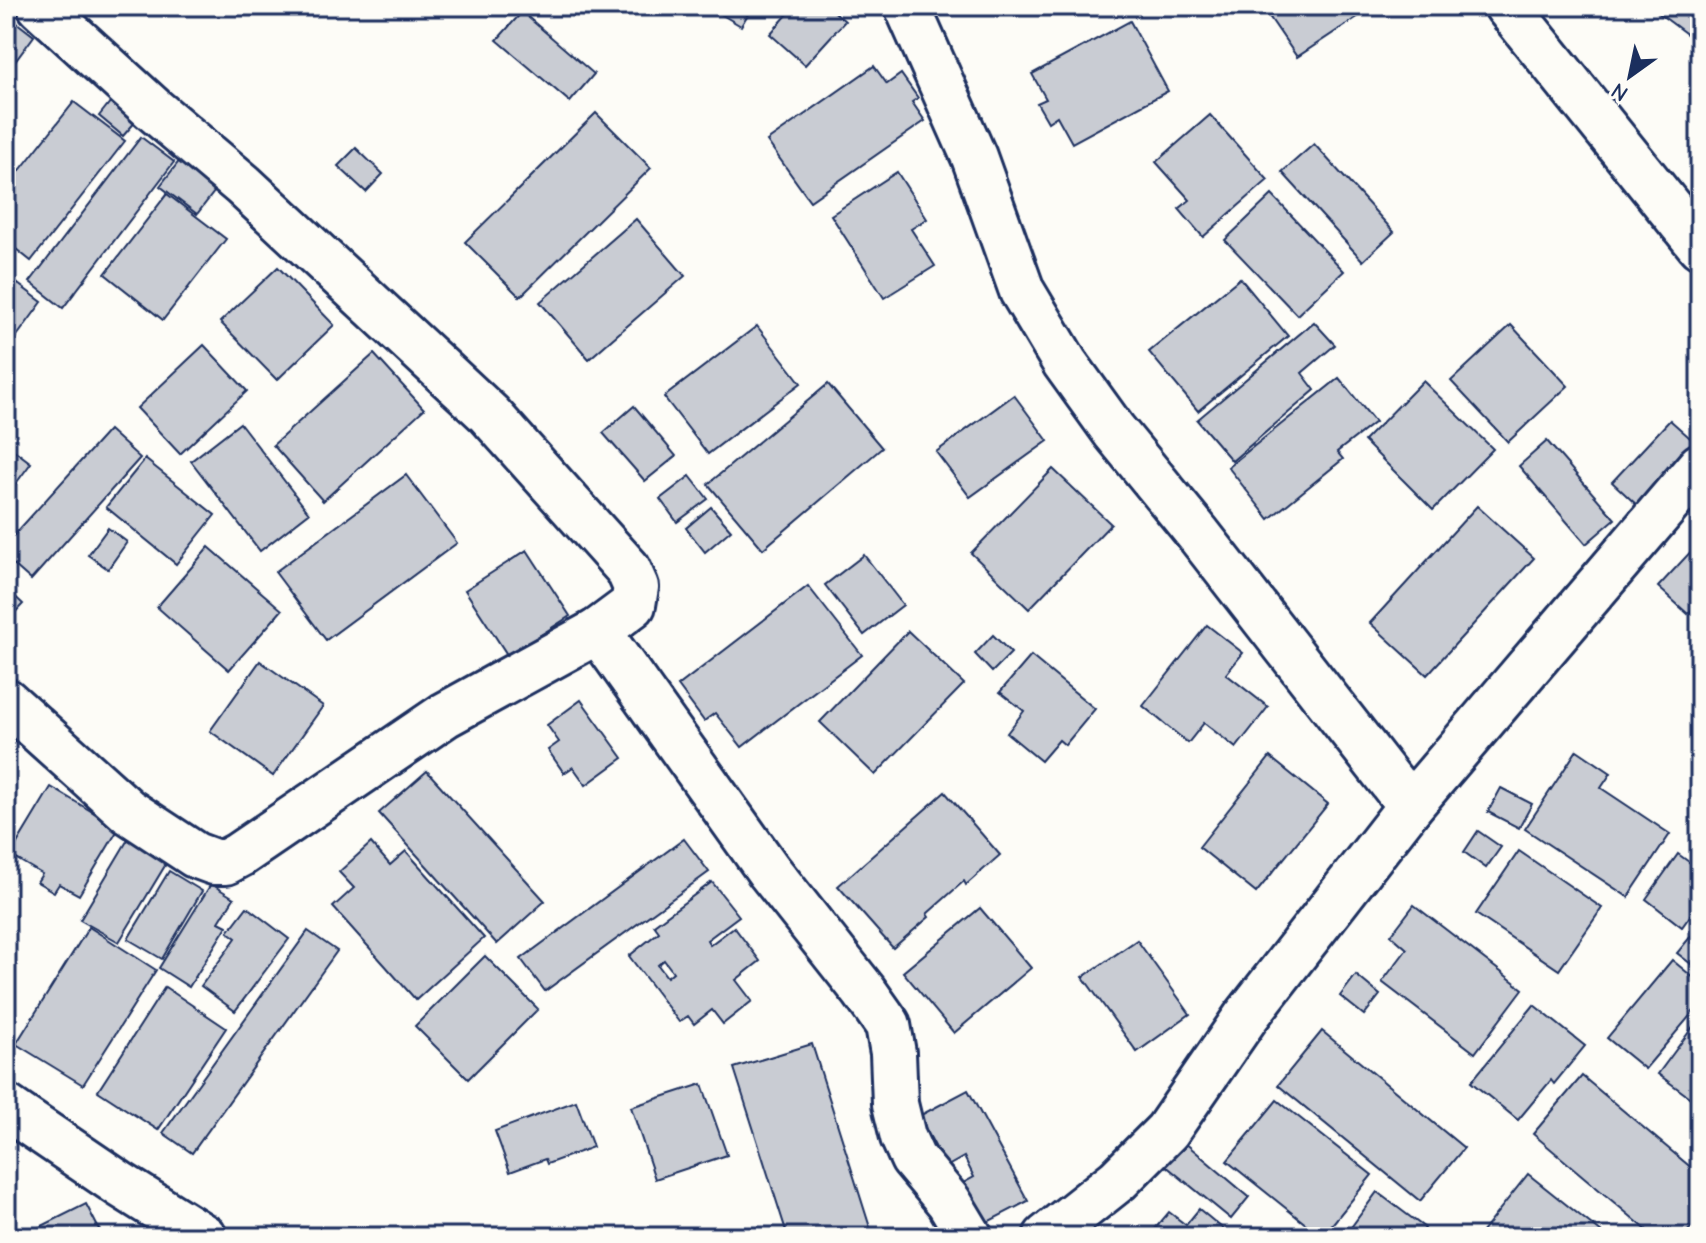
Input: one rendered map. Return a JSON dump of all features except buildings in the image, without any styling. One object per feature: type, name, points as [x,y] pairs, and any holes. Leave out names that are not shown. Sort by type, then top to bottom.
[{"type":"street","points":[[6,701],[128,811],[195,855],[214,862],[226,862],[445,715],[598,631],[633,605],[636,587],[628,569],[489,414],[243,185],[153,109],[40,6]]},
{"type":"street","points":[[907,6],[974,157],[1022,291],[1065,363],[1114,431],[1410,806]]},
{"type":"street","points":[[1507,6],[1700,246]]},
{"type":"street","points":[[1046,1237],[1118,1180],[1167,1131],[1245,1018],[1410,806],[1700,466]]},
{"type":"street","points":[[598,631],[769,871],[888,1025],[893,1053],[895,1104],[903,1137],[913,1159],[949,1202],[970,1237]]},
{"type":"street","points":[[6,1107],[204,1237]]}]
